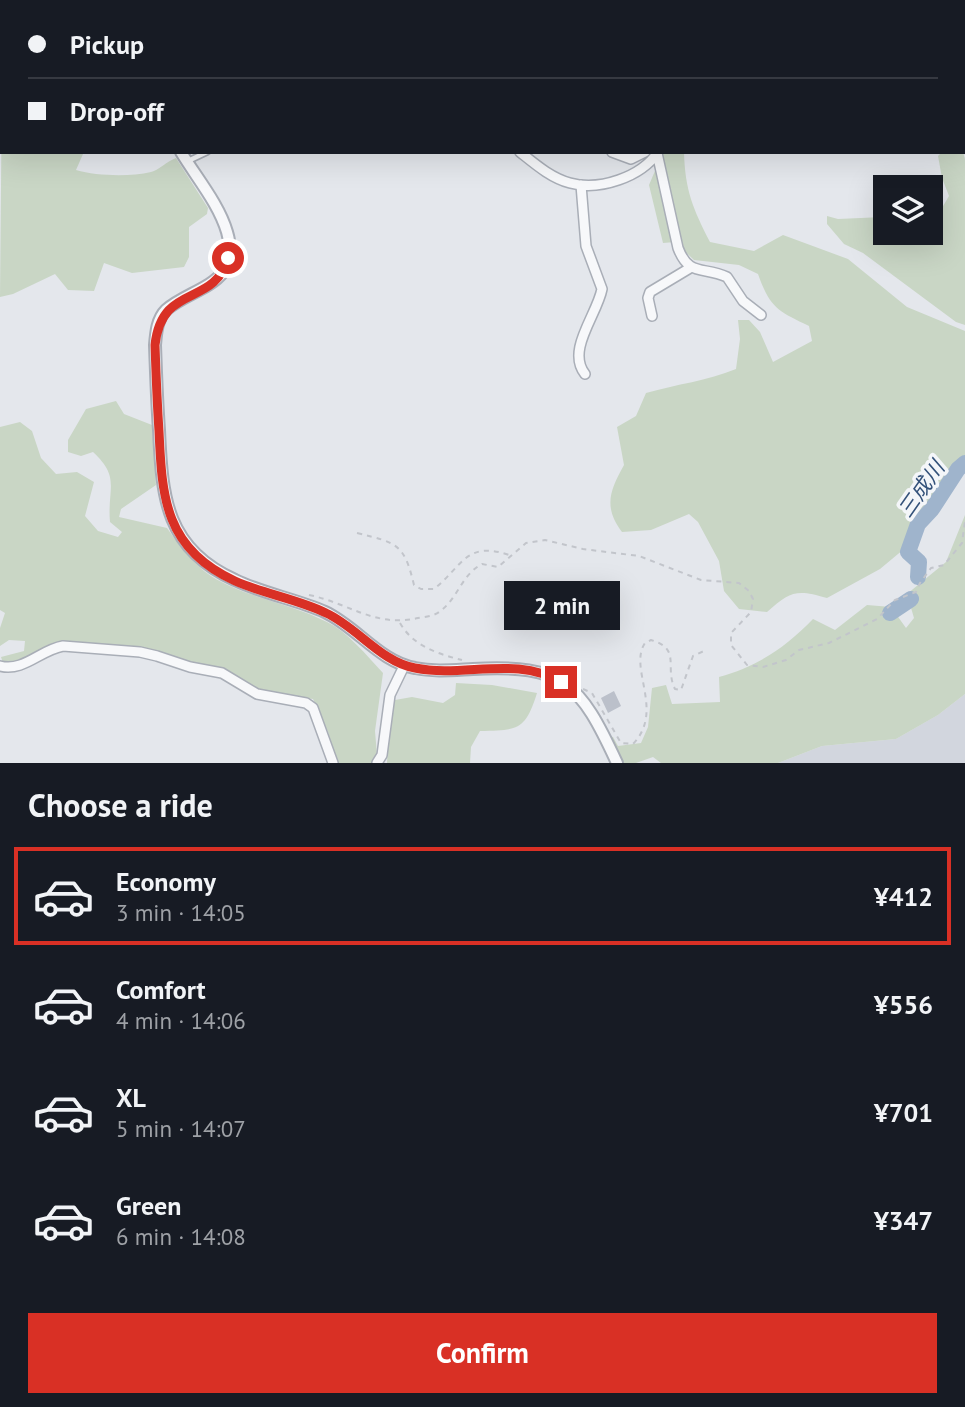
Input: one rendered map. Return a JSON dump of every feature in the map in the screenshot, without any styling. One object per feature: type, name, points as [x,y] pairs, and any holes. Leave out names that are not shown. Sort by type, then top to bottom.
[{"type":"street","points":[[523,154],[558,179],[581,185],[605,183],[634,174],[644,169],[657,154]]},
{"type":"street","points":[[617,154],[631,159],[641,154]]},
{"type":"street","points":[[658,154],[678,248],[690,268]]},
{"type":"street","points":[[184,157],[220,216],[228,234],[229,245],[226,265],[215,281],[166,310],[157,328],[155,345],[161,485],[168,511],[188,546],[199,559],[218,572],[326,613],[404,666],[429,670],[536,670],[547,673],[583,699],[617,763]]},
{"type":"street","points":[[581,185],[586,246],[602,289],[577,356],[580,368],[586,374]]},
{"type":"street","points":[[652,316],[648,298],[650,292],[690,268],[727,277],[743,301],[761,315]]},
{"type":"street","points":[[0,666],[20,667],[53,648],[63,646],[140,652],[190,667],[222,673],[257,694],[299,701],[313,708],[333,763]]},
{"type":"street","points":[[377,763],[382,755],[390,695],[404,666]]},
{"type":"path","points":[[304,594],[327,598],[368,616],[399,623],[438,613],[453,596],[467,573],[482,564],[498,567],[526,543],[545,540],[583,549],[639,556],[663,563],[701,580],[739,583],[749,591],[753,599],[751,612],[731,633],[731,645],[747,665],[763,667],[786,660],[799,650],[828,643],[860,628],[884,614],[895,600],[916,592],[919,583],[931,568],[944,565],[962,543],[965,521]]},
{"type":"path","points":[[358,533],[401,548],[409,563],[414,585],[421,589],[434,589],[470,553],[484,550],[511,555]]},
{"type":"path","points":[[399,623],[405,633],[420,645],[442,655],[469,661],[473,669]]},
{"type":"path","points":[[575,691],[585,688],[592,693],[621,743],[634,744],[641,736],[645,721],[647,689],[639,660],[645,643],[651,640],[667,648],[672,657],[671,680],[675,689],[681,690],[693,656],[706,650]]},
{"type":"shaded area","points":[[965,694],[965,763],[778,763],[822,746],[896,739],[938,715]]},
{"type":"green space","points":[[1,154],[83,154],[76,170],[113,175],[151,172],[176,158],[208,208],[207,214],[189,227],[189,257],[184,267],[132,273],[104,263],[94,291],[68,290],[55,274],[13,294],[0,297]]},
{"type":"green space","points":[[662,154],[684,154],[691,199],[710,242],[754,251],[783,235],[848,259],[907,307],[965,331],[965,470],[920,511],[904,549],[880,569],[827,598],[801,593],[788,596],[767,612],[739,609],[724,591],[719,561],[698,522],[689,514],[651,530],[622,532],[612,514],[612,491],[624,465],[617,427],[636,416],[646,393],[736,369],[740,339],[738,320],[749,320],[760,332],[773,362],[812,341],[809,326],[776,307],[758,274],[739,265],[694,260],[675,242],[663,243],[649,185]]},
{"type":"green space","points":[[940,154],[964,154],[965,325],[956,322],[863,253],[844,244],[827,224],[827,216],[838,219],[873,217],[873,245],[943,245],[943,206],[949,196],[938,156]]},
{"type":"green space","points":[[116,401],[124,414],[152,425],[156,485],[121,509],[119,517],[167,528],[192,560],[211,576],[239,590],[313,615],[343,632],[357,645],[383,673],[375,731],[377,755],[372,763],[338,763],[313,699],[257,691],[191,663],[68,645],[23,662],[4,666],[1,657],[24,651],[25,641],[9,640],[0,646],[0,628],[5,613],[0,610],[0,427],[20,422],[32,431],[41,458],[56,474],[77,472],[94,482],[85,516],[98,531],[118,537],[122,532],[110,522],[111,484],[107,469],[93,452],[81,456],[68,452],[68,440],[86,409]]},
{"type":"green space","points":[[965,515],[965,694],[938,715],[896,739],[822,746],[778,763],[661,763],[653,757],[636,763],[622,763],[609,736],[613,737],[618,746],[641,743],[648,727],[652,688],[666,685],[672,704],[720,702],[719,677],[770,655],[813,619],[835,630],[867,605],[891,607],[906,628],[914,618],[907,594],[946,562]]},
{"type":"green space","points":[[456,683],[492,685],[537,693],[528,715],[518,726],[512,729],[480,731],[471,747],[470,763],[387,763],[389,720],[395,700],[412,697],[443,703],[455,695]]},
{"type":"building","points":[[614,691],[621,706],[608,713],[601,698]]},
{"type":"waterway","name":"三成川","points":[[918,577],[919,562],[908,552],[918,524],[965,463]]},
{"type":"waterway","name":"三成川","points":[[890,613],[911,599]]},
{"type":"route","points":[[228,258],[215,281],[166,310],[157,328],[155,345],[161,485],[168,511],[188,546],[199,559],[234,580],[326,613],[404,666],[446,671],[521,668],[547,673],[561,682]]}]
